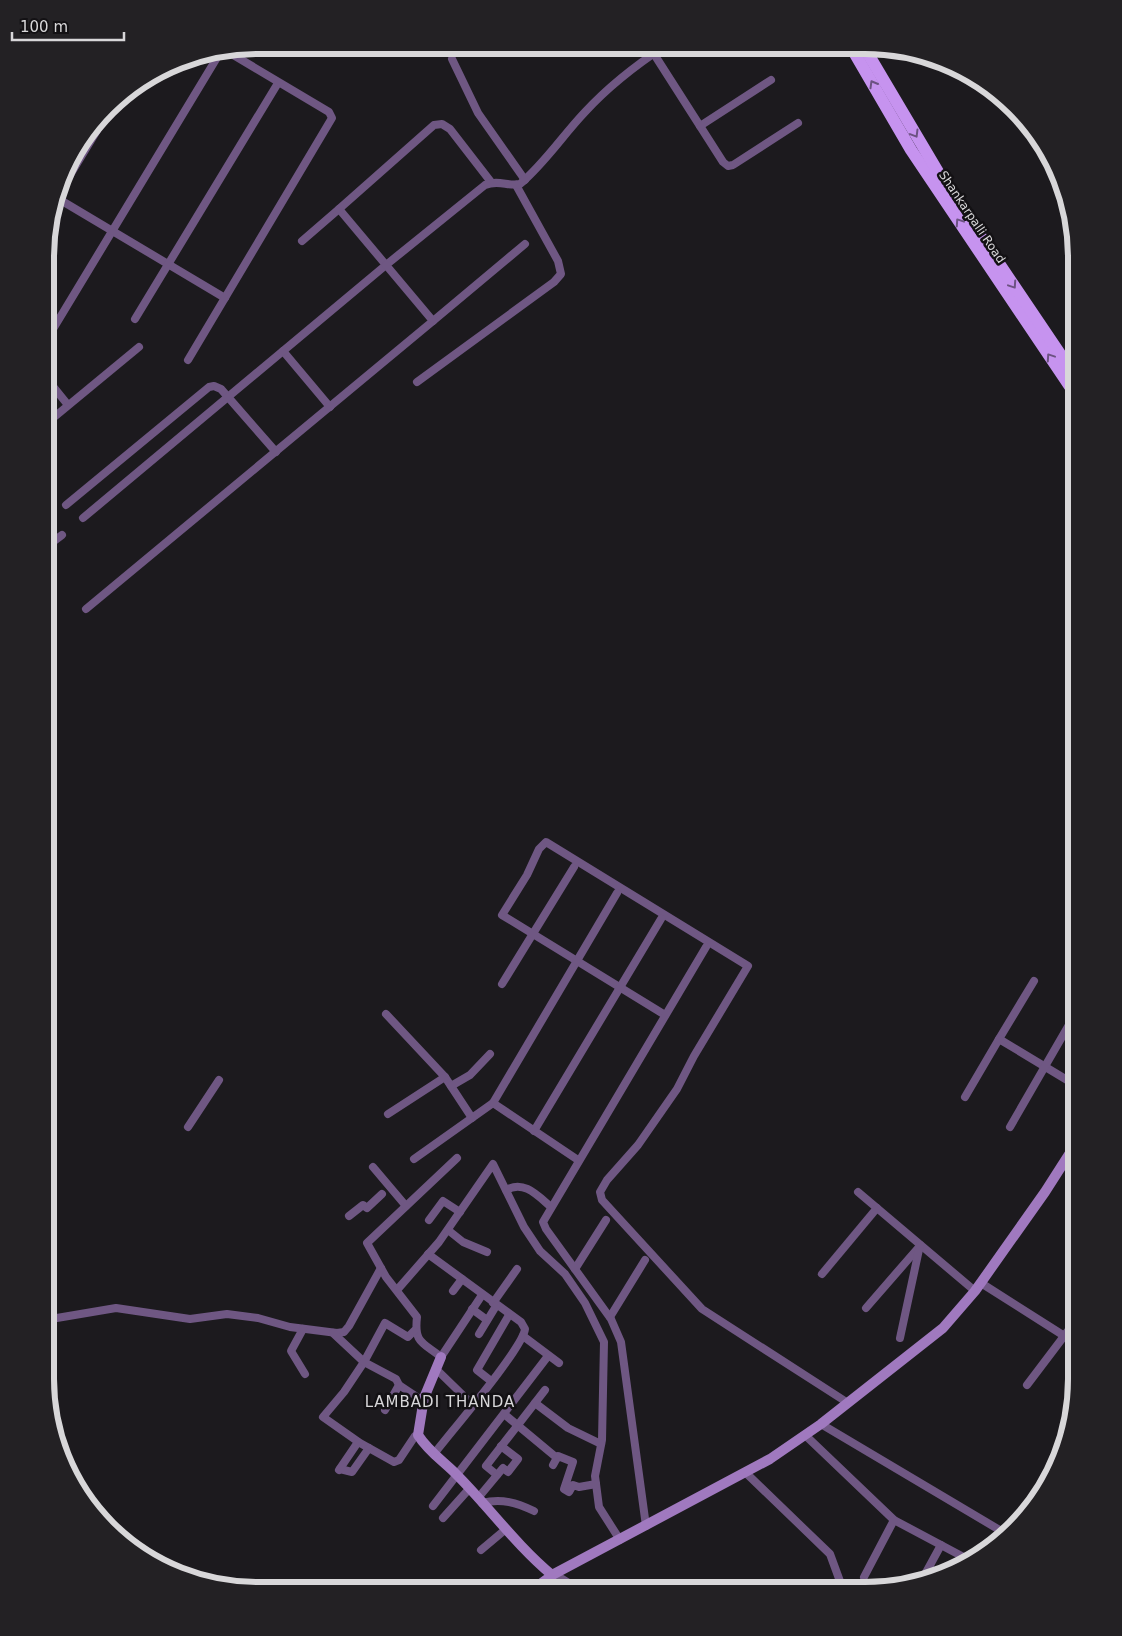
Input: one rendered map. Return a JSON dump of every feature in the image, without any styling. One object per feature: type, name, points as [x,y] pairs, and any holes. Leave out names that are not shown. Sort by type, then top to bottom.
[{"type":"main road","name":"Shankarpalli Road","points":[[855,54],[911,150],[1068,384]]},
{"type":"main road","name":"Shankarpalli Road","points":[[868,54],[944,182],[1068,366]]},
{"type":"main road","points":[[542,1582],[553,1574],[770,1459],[848,1404],[944,1328],[978,1287],[1068,1156]]},
{"type":"main road","points":[[441,1357],[423,1402],[418,1435],[424,1445],[456,1474],[506,1529],[553,1574]]},
{"type":"street","points":[[84,518],[386,265],[485,185],[501,181],[516,185],[525,180],[585,112],[633,67],[654,54],[722,162],[728,166],[733,165],[798,123]]},
{"type":"street","points":[[188,360],[331,121],[332,115],[234,55]]},
{"type":"street","points":[[54,328],[217,58]]},
{"type":"street","points":[[452,59],[478,113],[525,180]]},
{"type":"street","points":[[700,126],[771,80]]},
{"type":"street","points":[[136,319],[278,82]]},
{"type":"street","points":[[302,241],[434,125],[442,124],[450,129],[492,182]]},
{"type":"street","points":[[73,170],[94,136]]},
{"type":"street","points":[[417,382],[554,282],[561,274],[558,261],[516,185]]},
{"type":"street","points":[[63,199],[225,298]]},
{"type":"street","points":[[339,209],[433,321]]},
{"type":"street","points":[[86,609],[525,244]]},
{"type":"street","points":[[54,416],[139,347]]},
{"type":"street","points":[[283,351],[330,407]]},
{"type":"street","points":[[66,505],[209,387],[218,386],[276,452]]},
{"type":"street","points":[[54,388],[68,405]]},
{"type":"street","points":[[54,541],[62,535]]},
{"type":"street","points":[[665,1015],[502,915],[527,875],[540,849],[546,842],[748,966],[694,1056],[677,1089],[638,1144],[607,1180],[600,1192],[602,1200],[702,1308],[848,1404]]},
{"type":"street","points":[[502,984],[574,867]]},
{"type":"street","points":[[414,1159],[494,1102],[617,893]]},
{"type":"street","points":[[534,1131],[661,920]]},
{"type":"street","points":[[646,1526],[621,1342],[610,1317],[546,1229],[544,1222],[551,1206],[578,1160],[706,947]]},
{"type":"street","points":[[965,1097],[1034,981]]},
{"type":"street","points":[[386,1014],[445,1077],[472,1118]]},
{"type":"street","points":[[1010,1128],[1068,1026]]},
{"type":"street","points":[[999,1039],[1068,1080]]},
{"type":"street","points":[[451,1086],[470,1075],[490,1054]]},
{"type":"street","points":[[388,1114],[445,1077]]},
{"type":"street","points":[[188,1127],[219,1080]]},
{"type":"street","points":[[494,1102],[578,1160]]},
{"type":"street","points":[[418,1435],[415,1436],[399,1460],[394,1462],[358,1442],[323,1417],[344,1392],[364,1362],[385,1323],[408,1337],[414,1331],[417,1317],[381,1268],[367,1243],[457,1158]]},
{"type":"street","points":[[397,1290],[448,1230],[493,1164],[540,1251],[564,1274],[585,1303],[604,1342],[601,1444],[595,1476],[599,1507],[620,1540]]},
{"type":"street","points":[[373,1167],[406,1206]]},
{"type":"street","points":[[506,1190],[514,1186],[526,1187],[551,1206]]},
{"type":"street","points":[[858,1192],[920,1245],[978,1287],[1068,1337]]},
{"type":"street","points":[[349,1216],[363,1205],[367,1208],[382,1194]]},
{"type":"street","points":[[428,1220],[442,1201],[460,1212]]},
{"type":"street","points":[[822,1274],[877,1208]]},
{"type":"street","points":[[575,1270],[606,1220]]},
{"type":"street","points":[[448,1230],[463,1242],[487,1252]]},
{"type":"street","points":[[866,1308],[920,1245]]},
{"type":"street","points":[[900,1338],[920,1245]]},
{"type":"street","points":[[428,1254],[524,1325],[523,1336],[491,1381],[434,1454]]},
{"type":"street","points":[[610,1317],[645,1260]]},
{"type":"street","points":[[54,1318],[116,1308],[190,1319],[227,1314],[258,1318],[303,1329],[333,1333],[344,1332],[381,1268]]},
{"type":"street","points":[[479,1334],[517,1269]]},
{"type":"street","points":[[453,1291],[462,1279]]},
{"type":"street","points":[[414,1331],[417,1338],[441,1357],[482,1295]]},
{"type":"street","points":[[472,1309],[487,1320]]},
{"type":"street","points":[[491,1381],[477,1370],[509,1315]]},
{"type":"street","points":[[303,1329],[291,1351],[305,1374]]},
{"type":"street","points":[[1027,1385],[1068,1329]]},
{"type":"street","points":[[333,1333],[364,1362],[396,1379],[399,1386],[423,1402]]},
{"type":"street","points":[[523,1336],[559,1363]]},
{"type":"street","points":[[433,1506],[548,1356]]},
{"type":"street","points":[[436,1369],[472,1404]]},
{"type":"street","points":[[384,1410],[399,1386]]},
{"type":"street","points":[[497,1475],[486,1466],[544,1390]]},
{"type":"street","points":[[534,1403],[568,1428],[601,1444]]},
{"type":"street","points":[[504,1414],[555,1461],[558,1456],[573,1462],[564,1489],[569,1492],[573,1485],[580,1487],[584,1484],[596,1484]]},
{"type":"street","points":[[821,1424],[1001,1531]]},
{"type":"street","points":[[805,1435],[894,1520],[963,1557]]},
{"type":"street","points":[[358,1442],[339,1470],[352,1472],[368,1448]]},
{"type":"street","points":[[480,1500],[503,1468],[508,1472],[518,1459],[501,1446]]},
{"type":"street","points":[[744,1472],[830,1554],[840,1582]]},
{"type":"street","points":[[443,1518],[469,1489]]},
{"type":"street","points":[[480,1500],[508,1501],[534,1511]]},
{"type":"street","points":[[864,1577],[894,1520]]},
{"type":"street","points":[[481,1550],[506,1529]]},
{"type":"street","points":[[926,1573],[941,1545]]},
{"type":"street","points":[[553,1574],[566,1582]]},
{"type":"district","name":"LAMBADI THANDA","points":[[440,1402]]}]
